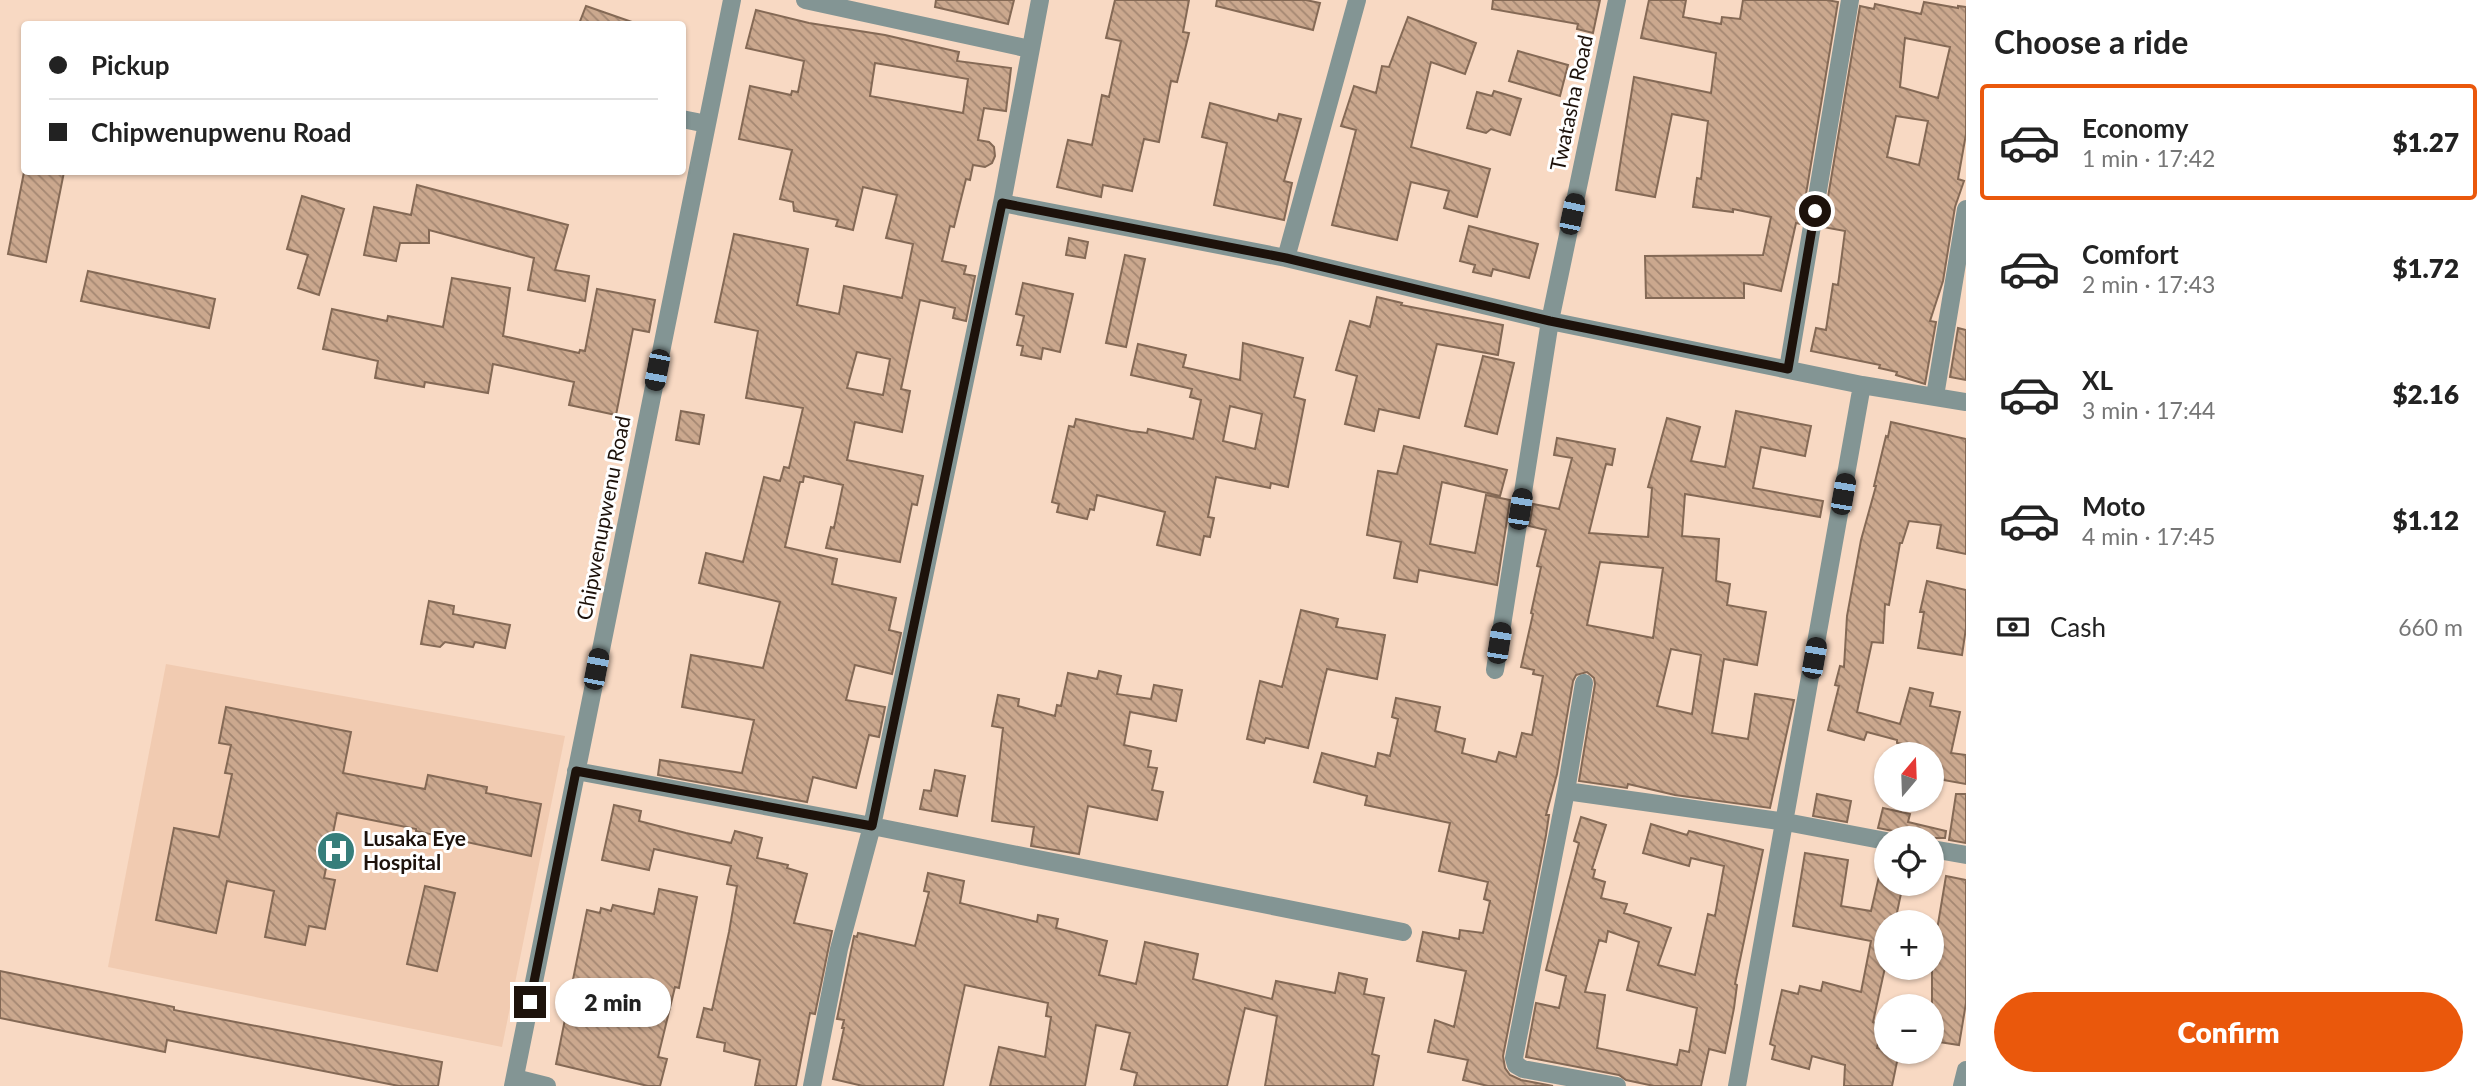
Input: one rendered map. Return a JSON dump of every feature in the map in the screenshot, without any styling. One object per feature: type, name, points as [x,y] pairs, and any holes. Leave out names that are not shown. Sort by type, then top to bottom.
[{"type":"street","name":"Chipwenupwenu Road","points":[[514,1082],[732,0]]},
{"type":"street","points":[[805,0],[1030,49]]},
{"type":"street","points":[[812,1086],[839,949],[872,826],[1002,203],[1040,0]]},
{"type":"street","points":[[1286,258],[1357,0]]},
{"type":"street","name":"Twatasha Road","points":[[1495,670],[1550,321],[1617,0]]},
{"type":"street","points":[[1788,369],[1850,0]]},
{"type":"street","points":[[686,120],[707,124]]},
{"type":"street","points":[[1002,203],[1286,258],[1550,321],[1862,385],[1966,402]]},
{"type":"street","points":[[1935,396],[1966,209]]},
{"type":"street","points":[[1737,1086],[1862,385]]},
{"type":"street","points":[[1584,683],[1566,791],[1514,1058],[1516,1065],[1524,1069],[1617,1086]]},
{"type":"street","points":[[576,771],[872,826],[1403,932]]},
{"type":"street","points":[[1566,791],[1786,822],[1874,839]]},
{"type":"street","points":[[1944,851],[1966,855]]},
{"type":"street","points":[[1962,1086],[1966,1070]]},
{"type":"street","points":[[514,1082],[547,1086]]},
{"type":"shaded area","name":"Lusaka Eye Hospital","points":[[166,664],[565,736],[502,1047],[108,967]]},
{"type":"building","points":[[936,0],[1014,0],[1008,24],[935,7]]},
{"type":"building","points":[[1115,0],[1189,0],[1183,32],[1189,33],[1177,82],[1171,81],[1159,142],[1144,139],[1132,191],[1103,185],[1101,197],[1057,187],[1068,140],[1092,145],[1102,95],[1109,97],[1121,41],[1106,38]]},
{"type":"building","points":[[1217,0],[1306,0],[1320,3],[1313,30],[1216,6]]},
{"type":"building","points":[[1493,0],[1600,0],[1593,33],[1577,29],[1578,24],[1492,9]]},
{"type":"building","points":[[1649,0],[1686,0],[1683,17],[1721,24],[1722,17],[1740,19],[1743,0],[1838,2],[1801,224],[1796,223],[1781,291],[1744,283],[1744,298],[1646,298],[1645,256],[1763,255],[1771,217],[1733,209],[1733,212],[1693,207],[1697,178],[1701,179],[1708,121],[1672,114],[1655,197],[1616,190],[1634,77],[1711,93],[1716,53],[1641,38]]},
{"type":"building","points":[[1924,2],[1966,7],[1966,134],[1958,179],[1964,181],[1955,207],[1943,281],[1930,321],[1936,322],[1925,384],[1896,375],[1897,372],[1879,368],[1880,365],[1811,351],[1816,328],[1826,330],[1833,284],[1838,285],[1845,231],[1823,227],[1860,6],[1874,9],[1875,4],[1921,14]],"holes":[[[1905,38],[1950,47],[1938,98],[1900,87]],[[1896,116],[1928,121],[1919,165],[1887,157]]]},
{"type":"building","points":[[586,6],[629,21],[580,21]]},
{"type":"building","points":[[756,10],[959,52],[957,61],[1011,68],[1006,111],[984,108],[978,140],[989,142],[994,147],[995,156],[992,163],[985,167],[973,165],[970,180],[966,179],[954,227],[950,226],[942,261],[966,266],[964,274],[975,276],[966,321],[953,318],[955,308],[920,300],[901,389],[910,391],[902,432],[855,422],[847,460],[923,476],[917,505],[912,504],[900,562],[826,548],[831,527],[834,528],[843,485],[804,476],[803,482],[800,482],[785,547],[837,559],[832,584],[896,598],[889,630],[901,633],[892,674],[855,665],[846,700],[885,707],[879,737],[869,735],[856,788],[813,777],[807,802],[658,775],[660,760],[742,773],[754,720],[682,707],[691,655],[763,668],[780,602],[699,583],[706,553],[743,562],[764,477],[780,481],[784,467],[789,468],[803,408],[746,398],[758,331],[715,322],[734,234],[808,249],[797,305],[839,314],[844,286],[902,298],[913,244],[886,238],[897,195],[863,187],[853,230],[836,226],[838,220],[794,211],[793,202],[780,199],[792,150],[739,139],[750,86],[791,95],[792,91],[798,92],[804,61],[746,48]],"holes":[[[875,63],[968,79],[963,113],[870,96]],[[857,352],[890,359],[883,395],[847,388]]]},
{"type":"building","points":[[1408,17],[1476,43],[1465,74],[1431,62],[1411,147],[1490,169],[1477,217],[1444,208],[1449,191],[1411,182],[1397,240],[1332,225],[1356,130],[1341,126],[1354,86],[1376,93],[1382,66],[1389,67]]},
{"type":"building","points":[[1518,51],[1568,65],[1560,96],[1509,81]]},
{"type":"building","points":[[1494,91],[1521,99],[1510,135],[1491,129],[1486,133],[1467,128],[1477,92],[1492,96]]},
{"type":"building","points":[[1210,103],[1277,121],[1279,114],[1301,119],[1284,181],[1292,183],[1284,220],[1214,205],[1227,143],[1202,137]]},
{"type":"building","points":[[23,175],[63,175],[46,262],[8,254]]},
{"type":"building","points":[[417,185],[568,225],[555,270],[589,276],[585,301],[528,290],[534,258],[429,230],[429,243],[400,243],[396,261],[364,255],[374,207],[411,215]]},
{"type":"building","points":[[302,196],[344,209],[319,295],[298,288],[308,255],[287,249]]},
{"type":"building","points":[[1469,226],[1538,244],[1529,278],[1493,269],[1491,276],[1473,272],[1475,265],[1460,261]]},
{"type":"building","points":[[1069,238],[1088,242],[1085,258],[1066,255]]},
{"type":"building","points":[[1125,255],[1145,259],[1126,347],[1106,343]]},
{"type":"building","points":[[88,271],[215,299],[209,328],[81,301]]},
{"type":"building","points":[[452,278],[510,288],[503,336],[579,353],[580,350],[585,351],[597,289],[655,300],[649,332],[633,329],[616,415],[569,405],[574,382],[493,364],[488,393],[425,382],[424,387],[375,378],[378,361],[323,349],[332,309],[387,321],[388,316],[443,327]]},
{"type":"building","points":[[1023,283],[1073,294],[1060,352],[1043,348],[1041,359],[1021,355],[1023,346],[1017,345],[1024,316],[1016,314]]},
{"type":"building","points":[[1377,297],[1402,303],[1401,305],[1503,325],[1498,355],[1437,344],[1419,418],[1379,409],[1374,431],[1345,424],[1357,376],[1336,370],[1350,321],[1370,327]]},
{"type":"building","points":[[1958,328],[1966,330],[1966,380],[1950,377]]},
{"type":"building","points":[[1243,343],[1303,358],[1294,397],[1305,400],[1288,487],[1271,483],[1270,488],[1216,477],[1208,517],[1214,518],[1210,537],[1204,536],[1200,555],[1157,545],[1165,512],[1097,495],[1094,510],[1090,509],[1087,519],[1057,512],[1059,504],[1052,502],[1069,426],[1074,427],[1076,419],[1131,431],[1147,433],[1148,429],[1193,439],[1201,400],[1190,397],[1192,389],[1131,375],[1138,344],[1186,355],[1183,367],[1240,380]],"holes":[[[1230,406],[1262,414],[1255,449],[1223,441]]]},
{"type":"building","points":[[1483,356],[1514,363],[1497,434],[1465,426]]},
{"type":"building","points":[[681,411],[704,415],[699,444],[676,440]]},
{"type":"building","points":[[1736,411],[1811,426],[1805,456],[1761,447],[1753,488],[1823,501],[1820,517],[1685,494],[1682,536],[1719,539],[1716,581],[1730,584],[1727,605],[1766,612],[1757,665],[1724,659],[1712,733],[1748,739],[1755,694],[1794,700],[1770,808],[1675,795],[1628,784],[1627,788],[1579,781],[1595,684],[1594,678],[1587,672],[1576,675],[1557,774],[1546,815],[1549,815],[1546,835],[1503,1056],[1505,1068],[1510,1075],[1521,1080],[1553,1086],[1488,1086],[1463,1080],[1468,1060],[1428,1052],[1435,1020],[1454,1027],[1466,971],[1417,961],[1423,932],[1459,939],[1460,930],[1483,933],[1490,901],[1484,899],[1488,882],[1439,871],[1450,823],[1365,805],[1367,796],[1314,782],[1322,753],[1375,767],[1378,753],[1390,756],[1398,719],[1392,717],[1396,698],[1440,707],[1435,731],[1465,739],[1462,753],[1496,762],[1499,752],[1516,757],[1522,733],[1532,735],[1543,676],[1533,674],[1534,670],[1521,667],[1541,567],[1537,566],[1546,530],[1529,526],[1533,504],[1559,509],[1572,458],[1554,455],[1557,438],[1615,449],[1612,465],[1606,464],[1589,533],[1648,537],[1652,488],[1648,487],[1667,418],[1700,427],[1691,461],[1725,467]],"holes":[[[1600,562],[1663,568],[1653,638],[1587,625]],[[1671,649],[1701,655],[1692,714],[1657,706]]]},
{"type":"building","points":[[1891,422],[1966,439],[1966,554],[1937,548],[1941,525],[1909,521],[1900,543],[1889,605],[1885,604],[1883,643],[1872,642],[1857,712],[1900,724],[1910,688],[1933,693],[1930,706],[1960,712],[1951,753],[1966,755],[1966,784],[1944,780],[1944,742],[1897,742],[1867,732],[1864,740],[1828,730],[1839,686],[1835,685],[1840,666],[1844,667],[1847,616],[1861,540],[1886,436],[1888,437]]},
{"type":"building","points":[[1404,446],[1507,470],[1500,496],[1442,482],[1430,544],[1475,553],[1486,495],[1510,500],[1497,585],[1419,570],[1417,582],[1394,578],[1401,542],[1367,535],[1378,471],[1397,474]]},
{"type":"building","points":[[1927,581],[1966,590],[1966,628],[1962,655],[1918,648],[1924,612],[1920,612]]},
{"type":"building","points":[[429,601],[454,606],[453,614],[510,625],[505,648],[475,642],[473,647],[445,642],[440,647],[421,644]]},
{"type":"building","points":[[1301,610],[1338,619],[1336,627],[1385,635],[1377,679],[1327,669],[1308,748],[1266,738],[1264,743],[1247,739],[1260,681],[1282,687]]},
{"type":"building","points":[[1099,671],[1121,676],[1117,694],[1151,699],[1154,685],[1182,690],[1176,721],[1130,712],[1124,745],[1151,751],[1148,767],[1157,768],[1152,790],[1163,792],[1157,820],[1088,806],[1079,854],[1031,846],[1034,827],[992,821],[1003,728],[992,726],[998,695],[1019,699],[1018,706],[1055,716],[1057,705],[1061,706],[1068,673],[1097,679]]},
{"type":"building","points":[[226,707],[351,732],[343,773],[425,789],[428,775],[487,787],[486,793],[541,804],[531,856],[337,813],[324,878],[335,880],[325,929],[309,926],[305,945],[265,937],[274,891],[227,881],[216,933],[156,920],[174,828],[219,837],[232,774],[225,773],[231,745],[219,743]]},
{"type":"building","points":[[935,770],[965,776],[957,816],[920,809],[924,790],[931,791]]},
{"type":"building","points":[[1817,794],[1851,801],[1847,822],[1813,816]]},
{"type":"building","points":[[1956,794],[1966,794],[1966,843],[1949,840]]},
{"type":"building","points":[[614,805],[641,811],[639,821],[686,833],[731,843],[735,831],[762,838],[757,858],[788,865],[787,868],[807,874],[794,923],[832,931],[815,1014],[810,1013],[796,1086],[755,1086],[760,1060],[724,1051],[725,1043],[697,1037],[704,1008],[712,1010],[729,932],[737,886],[727,884],[731,866],[654,849],[649,870],[602,860]]},
{"type":"building","points":[[1882,812],[1901,812],[1910,814],[1908,822],[1925,826],[1878,826]]},
{"type":"building","points":[[1581,817],[1606,825],[1592,869],[1595,870],[1593,878],[1605,882],[1601,898],[1627,904],[1624,913],[1671,928],[1658,965],[1695,975],[1708,914],[1715,916],[1724,866],[1691,858],[1689,866],[1643,853],[1651,824],[1687,835],[1689,831],[1763,850],[1735,984],[1734,1008],[1725,1053],[1709,1049],[1701,1086],[1654,1086],[1626,1080],[1619,1075],[1526,1057],[1536,1003],[1559,1008],[1566,976],[1546,970],[1579,843],[1574,841]],"holes":[[[1608,931],[1639,942],[1627,990],[1697,1008],[1689,1052],[1680,1050],[1677,1065],[1597,1048],[1605,995],[1585,992],[1599,940],[1606,942]]]},
{"type":"building","points":[[1805,853],[1848,860],[1841,906],[1871,911],[1874,896],[1900,896],[1898,910],[1874,910],[1874,980],[1882,980],[1879,994],[1874,994],[1874,1064],[1897,1064],[1892,1086],[1844,1086],[1845,1065],[1812,1056],[1809,1069],[1772,1059],[1775,1046],[1770,1044],[1782,990],[1798,994],[1800,986],[1821,991],[1823,982],[1861,992],[1871,941],[1793,926]]},
{"type":"building","points":[[928,873],[964,881],[960,903],[1037,922],[1038,915],[1058,919],[1056,928],[1107,941],[1099,975],[1136,984],[1145,942],[1198,954],[1193,979],[1272,999],[1276,981],[1335,993],[1339,973],[1367,979],[1364,994],[1384,998],[1372,1054],[1379,1056],[1373,1086],[1265,1086],[1277,1016],[1245,1008],[1227,1086],[1134,1086],[1137,1073],[1121,1069],[1130,1033],[1096,1025],[1085,1086],[990,1086],[999,1047],[1045,1057],[1051,1017],[1046,1016],[1048,1003],[965,985],[943,1086],[863,1086],[833,1079],[844,1028],[844,1020],[837,1019],[854,936],[857,937],[858,933],[915,946],[929,892],[924,891]]},
{"type":"building","points":[[1946,876],[1966,880],[1966,1003],[1959,1045],[1944,1043],[1944,994],[1932,994],[1932,980],[1944,980],[1944,910],[1940,910]]},
{"type":"building","points":[[425,886],[455,893],[437,971],[407,964]]},
{"type":"building","points":[[659,889],[697,897],[679,988],[675,987],[658,1057],[667,1059],[660,1086],[648,1086],[556,1064],[587,910],[600,913],[601,908],[611,911],[613,905],[654,914]]},
{"type":"building","points":[[0,971],[174,1007],[174,1010],[442,1062],[438,1086],[399,1086],[167,1040],[165,1052],[0,1018]]},
{"type":"place","name":"Lusaka Eye Hospital","points":[[336,851]]},
{"type":"route","points":[[530,1002],[576,771],[872,826],[1002,203],[1286,258],[1550,321],[1788,369],[1815,211]]}]
